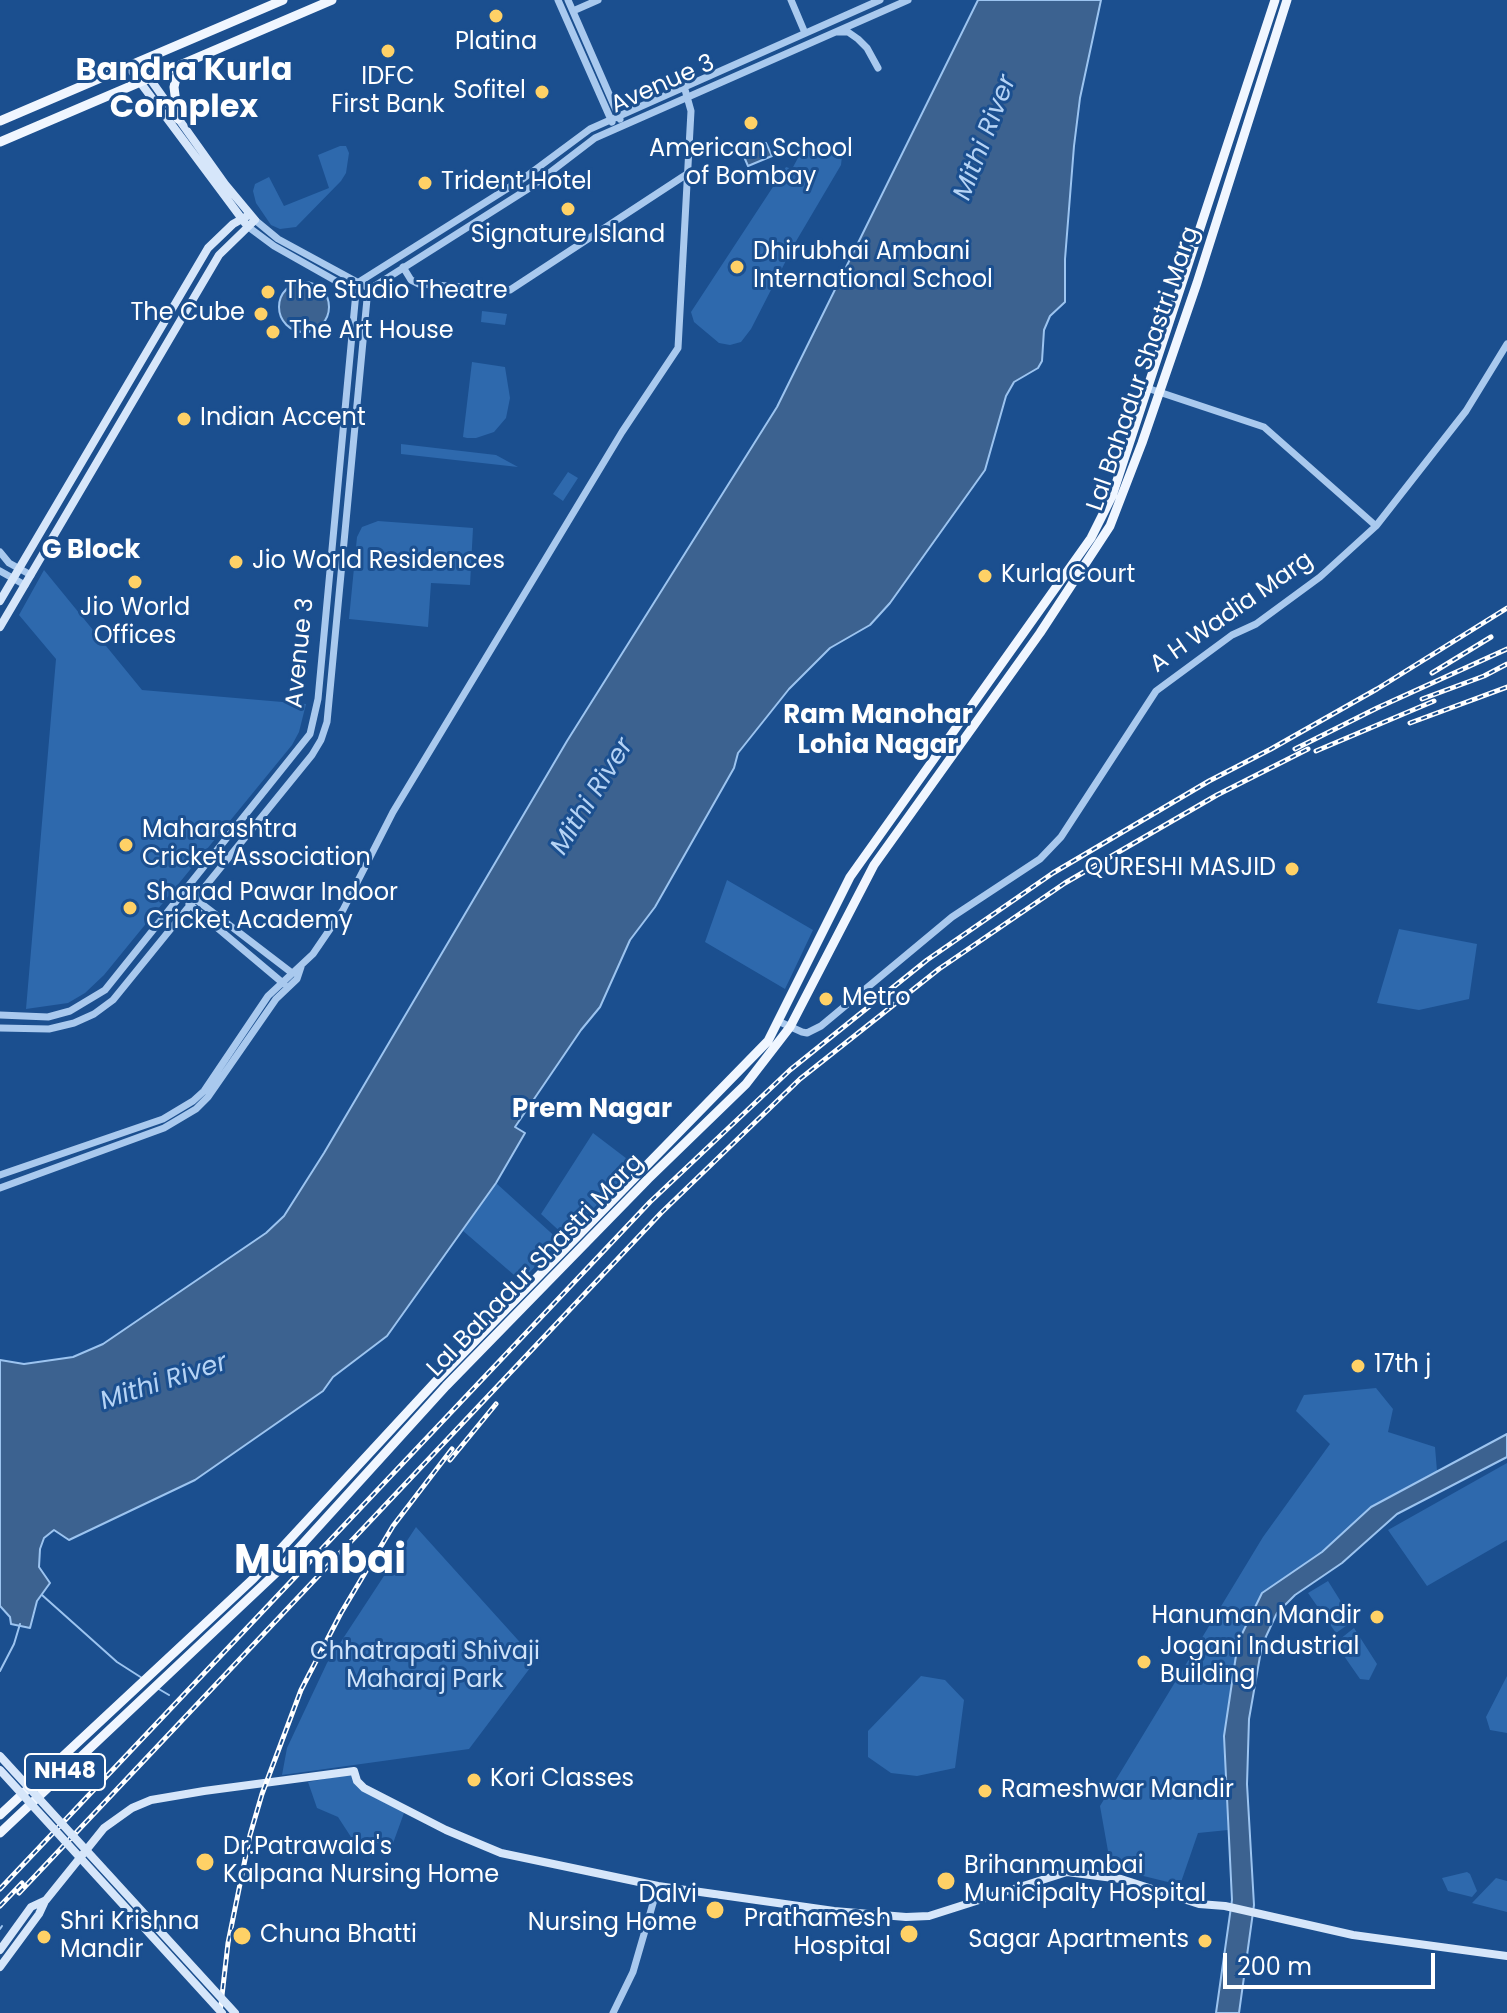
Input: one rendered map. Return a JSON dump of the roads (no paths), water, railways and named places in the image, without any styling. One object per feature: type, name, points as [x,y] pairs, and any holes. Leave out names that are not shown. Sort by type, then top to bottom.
[{"type":"main road","points":[[0,121],[283,0]]},
{"type":"main road","points":[[0,142],[332,0]]},
{"type":"main road","name":"Lal Bahadur Shastri Marg","points":[[772,1044],[790,1027],[874,865],[1040,633],[1110,526],[1160,392],[1236,163],[1275,0]]},
{"type":"main road","name":"Lal Bahadur Shastri Marg","points":[[0,1815],[174,1661],[209,1621],[319,1510],[438,1379],[746,1084],[772,1044],[850,877],[1091,538],[1112,496],[1221,160],[1268,37],[1287,0]]},
{"type":"main road","points":[[133,64],[248,220]]},
{"type":"main road","points":[[178,119],[174,87],[183,64]]},
{"type":"main road","points":[[145,80],[178,119],[248,220]]},
{"type":"main road","points":[[1221,160],[1236,163]]},
{"type":"main road","points":[[0,601],[208,248],[248,220]]},
{"type":"main road","points":[[0,627],[219,255],[248,220]]},
{"type":"main road","points":[[966,713],[978,719]]},
{"type":"main road","name":"Lal Bahadur Shastri Marg","points":[[174,1661],[217,1630],[278,1571],[519,1304]]},
{"type":"main road","points":[[438,1379],[446,1386]]},
{"type":"main road","points":[[319,1510],[337,1509]]},
{"type":"main road","points":[[209,1621],[217,1630]]},
{"type":"main road","name":"Lal Bahadur Shastri Marg","points":[[0,1833],[103,1737],[125,1706]]},
{"type":"main road","points":[[95,1728],[103,1737]]},
{"type":"main road","points":[[0,1756],[235,2013]]},
{"type":"main road","points":[[0,1770],[222,2013]]},
{"type":"main road","points":[[0,1967],[46,1900],[103,1829],[132,1808],[164,1798],[354,1771],[357,1781],[364,1788],[446,1830],[501,1853],[658,1886],[834,1911],[906,1917],[929,1916],[1067,1872],[1121,1879],[1199,1904],[1225,1906],[1353,1935],[1507,1956]]},
{"type":"main road","points":[[0,1950],[31,1907],[46,1900]]},
{"type":"street","points":[[558,0],[619,126]]},
{"type":"street","points":[[568,0],[614,117]]},
{"type":"street","points":[[573,11],[598,0]]},
{"type":"street","points":[[791,0],[810,42]]},
{"type":"street","name":"Avenue 3","points":[[0,1015],[48,1017],[70,1011],[105,990],[302,747],[314,721],[359,282],[524,178],[590,129],[880,0]]},
{"type":"street","name":"Avenue 3","points":[[0,1028],[49,1029],[74,1023],[94,1014],[113,1000],[321,740],[327,722],[370,289],[531,187],[595,138],[908,0]]},
{"type":"street","points":[[835,31],[848,32],[858,39],[878,68]]},
{"type":"street","points":[[0,1188],[181,1120],[208,1097],[343,910],[401,799],[622,432],[678,348],[691,111],[684,86]]},
{"type":"street","points":[[403,267],[411,280],[419,284],[510,290],[687,174]]},
{"type":"street","points":[[248,220],[370,289]]},
{"type":"street","points":[[248,220],[274,246],[367,299]]},
{"type":"street","name":"A H Wadia Marg","points":[[790,1027],[807,1033],[821,1026],[952,917],[1040,859],[1061,837],[1156,691],[1225,640],[1256,624],[1320,577],[1376,526],[1504,360],[1507,344]]},
{"type":"street","points":[[1147,388],[1264,427],[1376,526]]},
{"type":"street","points":[[0,552],[9,563],[31,575]]},
{"type":"street","points":[[0,571],[25,585]]},
{"type":"street","points":[[183,895],[294,976]]},
{"type":"street","points":[[193,903],[288,988]]},
{"type":"street","points":[[123,970],[134,977]]},
{"type":"street","points":[[0,1175],[179,1111],[204,1091],[268,996],[281,982],[294,976]]},
{"type":"street","points":[[780,1022],[790,1027]]},
{"type":"street","points":[[613,2013],[633,1972],[658,1886]]},
{"type":"water","name":"Mithi River","points":[[978,0],[1101,0],[1080,98],[1074,146],[1065,259],[1065,302],[1050,316],[1044,330],[1042,361],[1038,368],[1014,382],[1006,396],[985,470],[890,603],[870,625],[830,648],[789,689],[738,753],[734,768],[655,907],[630,940],[600,1007],[515,1127],[525,1133],[496,1183],[387,1336],[333,1377],[323,1391],[195,1480],[69,1540],[54,1530],[44,1538],[40,1549],[39,1567],[50,1583],[37,1601],[30,1628],[11,1624],[10,1617],[0,1606],[0,1360],[24,1364],[73,1357],[103,1344],[266,1233],[284,1216],[567,741],[777,407]]},
{"type":"water","points":[[766,143],[772,156],[748,166],[742,152]]},
{"type":"water","points":[[304,282],[322,289],[329,307],[322,325],[304,332],[286,325],[279,307],[286,289]]},
{"type":"water","points":[[1507,1434],[1507,1457],[1397,1514],[1342,1563],[1295,1595],[1277,1613],[1262,1645],[1249,1719],[1247,1784],[1254,1905],[1239,2013],[1216,2013],[1232,1900],[1224,1736],[1238,1642],[1262,1593],[1322,1552],[1371,1507]]},
{"type":"waterway","points":[[42,1595],[117,1662],[142,1678]]},
{"type":"waterway","points":[[0,1671],[20,1624]]},
{"type":"waterway","points":[[157,1688],[169,1695]]},
{"type":"railway","points":[[0,1889],[650,1202],[790,1070],[927,960],[1053,873],[1209,781],[1377,689],[1507,608]]},
{"type":"railway","points":[[1432,673],[1491,637]]},
{"type":"railway","points":[[1295,749],[1507,649]]},
{"type":"railway","points":[[1422,699],[1507,664]]},
{"type":"railway","points":[[1410,723],[1507,687]]},
{"type":"railway","points":[[1316,751],[1434,701]]},
{"type":"railway","points":[[19,1893],[661,1213],[800,1079],[939,969],[1065,883],[1217,795],[1308,749]]},
{"type":"railway","points":[[450,1460],[496,1404]]},
{"type":"railway","points":[[220,2013],[228,1943],[250,1835],[301,1690],[341,1613],[393,1526],[452,1449]]},
{"type":"railway","points":[[0,1906],[22,1883]]},
{"type":"place","name":"Platina","points":[[496,16]]},
{"type":"place","name":"IDFC First Bank","points":[[388,51]]},
{"type":"place","name":"Sofitel","points":[[542,92]]},
{"type":"place","name":"American School of Bombay","points":[[751,123]]},
{"type":"place","name":"Trident Hotel","points":[[425,183]]},
{"type":"place","name":"Signature Island","points":[[568,209]]},
{"type":"place","name":"Dhirubhai Ambani International School","points":[[737,267]]},
{"type":"place","name":"The Studio Theatre","points":[[268,292]]},
{"type":"place","name":"The Cube","points":[[261,314]]},
{"type":"place","name":"The Art House","points":[[273,332]]},
{"type":"place","name":"Indian Accent","points":[[184,419]]},
{"type":"place","name":"Jio World Residences","points":[[236,562]]},
{"type":"place","name":"Kurla Court","points":[[985,576]]},
{"type":"place","name":"Jio World Offices","points":[[135,582]]},
{"type":"place","name":"Maharashtra Cricket Association","points":[[126,845]]},
{"type":"place","name":"QURESHI MASJID","points":[[1292,869]]},
{"type":"place","name":"Sharad Pawar Indoor Cricket Academy","points":[[130,908]]},
{"type":"place","name":"Metro","points":[[826,999]]},
{"type":"place","name":"17th j","points":[[1358,1366]]},
{"type":"place","name":"Hanuman Mandir","points":[[1377,1617]]},
{"type":"place","name":"Jogani Industrial Building","points":[[1144,1662]]},
{"type":"place","name":"Kori Classes","points":[[474,1780]]},
{"type":"place","name":"Rameshwar Mandir","points":[[985,1791]]},
{"type":"place","name":"Dr.Patrawala's Kalpana Nursing Home","points":[[205,1862]]},
{"type":"place","name":"Brihanmumbai Municipalty Hospital","points":[[946,1881]]},
{"type":"place","name":"Dalvi Nursing Home","points":[[715,1910]]},
{"type":"place","name":"Prathamesh Hospital","points":[[909,1934]]},
{"type":"place","name":"Chuna Bhatti","points":[[242,1936]]},
{"type":"place","name":"Shri Krishna Mandir","points":[[44,1937]]},
{"type":"place","name":"Sagar Apartments","points":[[1205,1941]]},
{"type":"district","name":"Bandra Kurla Complex","points":[[184,90]]},
{"type":"district","name":"G Block","points":[[91,551]]},
{"type":"district","name":"Ram Manohar Lohia Nagar","points":[[878,731]]},
{"type":"district","name":"Prem Nagar","points":[[592,1110]]},
{"type":"district","name":"Mumbai","points":[[320,1563]]},
{"type":"park label","name":"Chhatrapati Shivaji Maharaj Park","points":[[425,1667]]}]
